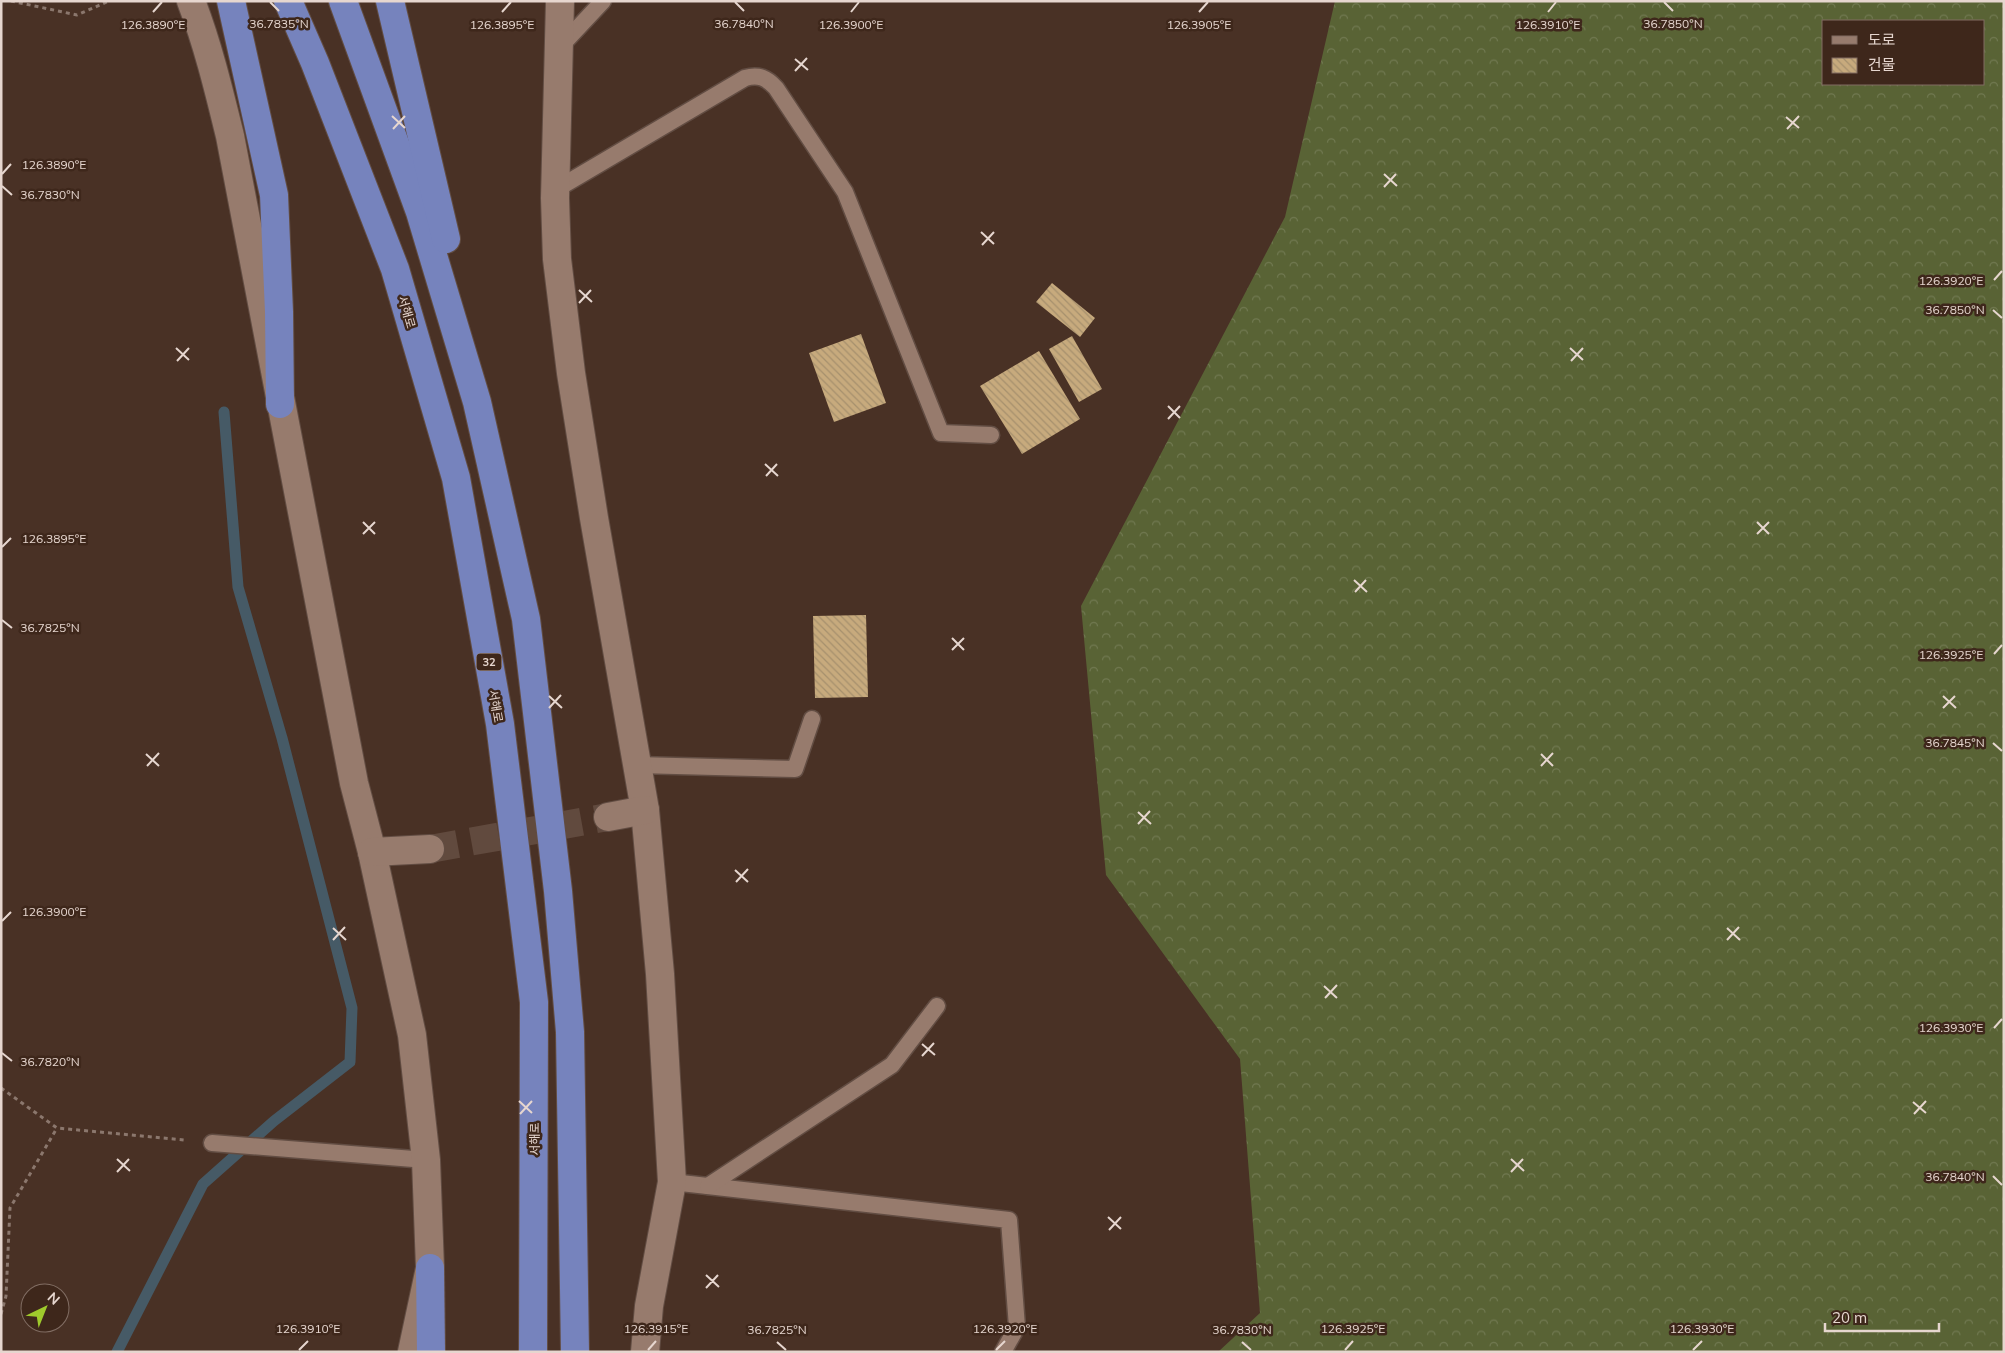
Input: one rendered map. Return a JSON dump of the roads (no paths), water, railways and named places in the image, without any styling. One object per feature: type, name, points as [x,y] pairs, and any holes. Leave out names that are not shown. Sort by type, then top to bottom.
[{"type":"highway","points":[[231,1],[274,195],[279,312],[280,404]]},
{"type":"highway","name":"서해로","points":[[288,1],[315,63],[395,269],[456,478],[500,724],[534,1002],[533,1352]]},
{"type":"highway","points":[[343,1],[420,212],[477,402]]},
{"type":"highway","points":[[390,1],[450,257],[477,402],[526,619],[558,891],[570,1032],[575,1352]]},
{"type":"highway","points":[[430,1268],[431,1352]]},
{"type":"street","points":[[191,1],[201,26],[230,136],[354,783],[372,852],[412,1035],[426,1160],[430,1268],[412,1352]]},
{"type":"street","points":[[560,1],[555,190],[557,259],[571,373],[594,518],[646,810],[660,974],[672,1182],[649,1306],[645,1352]]},
{"type":"street","points":[[608,817],[646,810]]},
{"type":"street","points":[[372,852],[430,850]]},
{"type":"lane","points":[[560,47],[603,1]]},
{"type":"lane","points":[[555,190],[745,78],[755,76],[767,79],[776,88],[845,192],[941,433],[991,435]]},
{"type":"lane","points":[[637,765],[796,769],[812,720]]},
{"type":"lane","points":[[708,1186],[892,1065],[937,1006]]},
{"type":"lane","points":[[212,1143],[426,1160]]},
{"type":"lane","points":[[672,1182],[1009,1220],[1017,1327],[1003,1352]]},
{"type":"waterway","points":[[117,1352],[203,1184],[274,1121],[350,1062],[352,1008],[282,738],[238,587],[224,412]]},
{"type":"tunnel","points":[[430,849],[608,817]]}]
